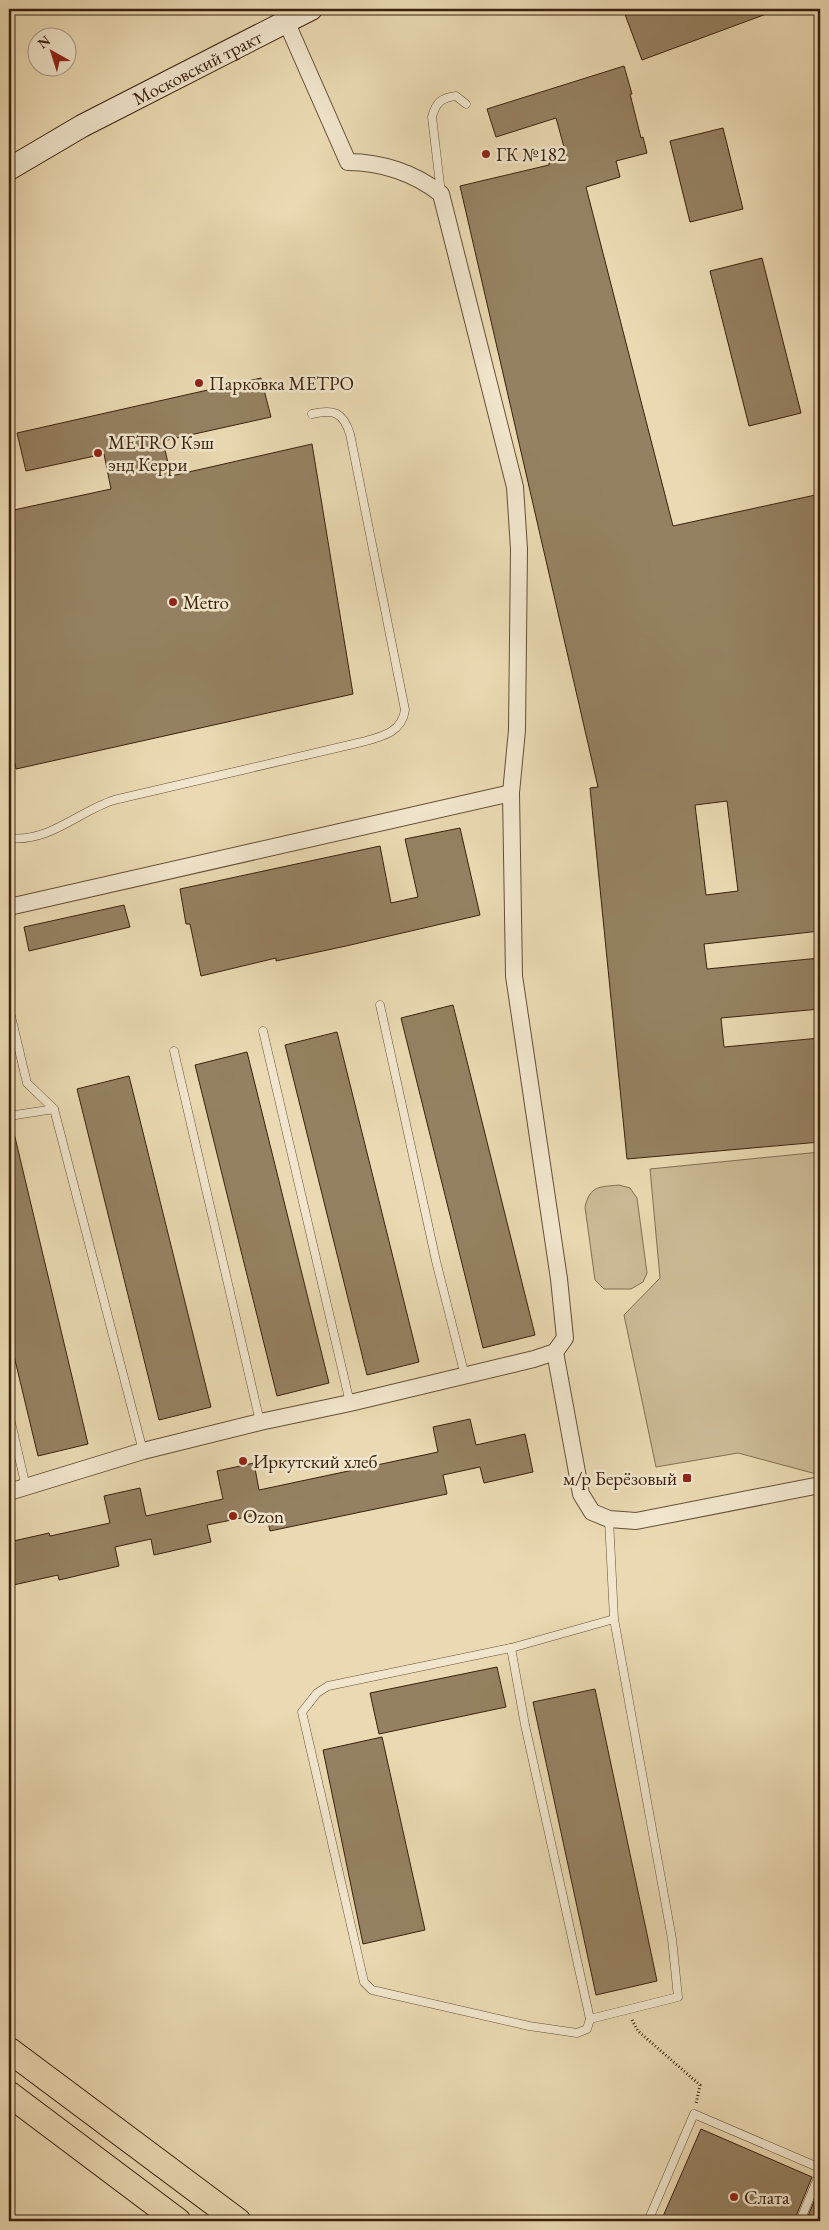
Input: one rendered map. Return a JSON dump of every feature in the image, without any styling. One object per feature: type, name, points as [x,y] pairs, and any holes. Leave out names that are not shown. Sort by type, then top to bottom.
[{"type":"main road","name":"Московский тракт","points":[[82,126],[311,9]]},
{"type":"main road","points":[[9,169],[82,126]]},
{"type":"main road","points":[[9,182],[82,126]]},
{"type":"main road","points":[[9,2050],[238,2221]]},
{"type":"main road","points":[[9,2094],[178,2221]]},
{"type":"street","points":[[9,1492],[143,1451],[534,1359],[555,1352],[565,1338],[559,1279],[514,976],[511,792],[517,730],[519,549],[515,487],[441,194],[429,184],[395,170],[376,164],[348,162],[286,21]]},
{"type":"street","points":[[9,907],[511,792]]},
{"type":"street","points":[[555,1352],[581,1494],[592,1512],[609,1519],[636,1521],[820,1485]]},
{"type":"lane","points":[[441,194],[432,117],[435,105],[444,97],[456,96],[466,104]]},
{"type":"lane","points":[[9,838],[26,837],[57,829],[100,805],[114,800],[378,737],[388,734],[401,723],[405,710],[350,434],[344,421],[334,412],[326,411],[312,414]]},
{"type":"lane","points":[[380,1005],[436,1261],[465,1376]]},
{"type":"lane","points":[[9,1008],[27,1083],[54,1109],[143,1451]]},
{"type":"lane","points":[[263,1031],[350,1403]]},
{"type":"lane","points":[[174,1051],[260,1422]]},
{"type":"lane","points":[[9,1116],[54,1109]]},
{"type":"lane","points":[[9,1414],[26,1487]]},
{"type":"lane","points":[[590,2019],[678,1998],[672,1939],[614,1618],[609,1519]]},
{"type":"lane","points":[[511,1648],[525,1725],[590,2019],[587,2028],[577,2033],[529,2026],[372,1990],[364,1982],[302,1712],[317,1693],[328,1686],[511,1648],[614,1618]]},
{"type":"lane","points":[[648,2221],[694,2114],[820,2168]]},
{"type":"lane","points":[[800,2221],[820,2173]]},
{"type":"path","points":[[626,2010],[638,2031],[700,2085],[694,2114]]},
{"type":"shaded area","points":[[820,1152],[820,1475],[738,1453],[656,1467],[624,1315],[660,1278],[650,1169]]},
{"type":"shaded area","points":[[619,1185],[630,1188],[637,1198],[647,1273],[643,1282],[631,1289],[604,1289],[595,1280],[585,1207],[590,1195],[597,1188]]},
{"type":"building","points":[[623,9],[776,9],[777,10],[642,60]]},
{"type":"building","points":[[624,66],[641,138],[643,137],[647,153],[616,161],[620,177],[586,187],[673,526],[820,494],[820,931],[704,944],[707,969],[820,958],[820,1009],[721,1018],[724,1047],[820,1038],[820,1142],[627,1159],[590,788],[598,787],[460,186],[549,165],[549,163],[567,158],[556,118],[496,137],[487,109]],"holes":[[[727,801],[738,891],[706,895],[695,805]]]},
{"type":"building","points":[[723,128],[743,209],[690,222],[670,141]]},
{"type":"building","points":[[762,258],[801,413],[749,426],[710,271]]},
{"type":"building","name":"Metro","points":[[261,378],[271,417],[163,441],[171,476],[312,444],[353,694],[16,769],[9,733],[9,511],[111,489],[104,454],[26,471],[17,433]]},
{"type":"building","points":[[460,828],[480,915],[346,946],[276,961],[276,958],[201,976],[190,924],[186,924],[180,889],[380,846],[391,903],[418,897],[405,839]]},
{"type":"building","points":[[124,905],[130,927],[29,951],[24,927]]},
{"type":"building","points":[[453,1005],[535,1335],[483,1348],[401,1018]]},
{"type":"building","points":[[337,1032],[419,1362],[367,1375],[285,1045]]},
{"type":"building","points":[[247,1052],[329,1383],[277,1396],[195,1065]]},
{"type":"building","points":[[129,1076],[211,1407],[159,1420],[77,1089]]},
{"type":"building","points":[[14,1133],[88,1444],[38,1456],[9,1335],[9,1134]]},
{"type":"building","points":[[470,1419],[476,1445],[525,1434],[533,1472],[484,1483],[480,1467],[443,1475],[447,1494],[270,1531],[266,1513],[207,1525],[211,1542],[154,1555],[151,1539],[115,1547],[119,1566],[59,1580],[58,1575],[9,1586],[9,1542],[49,1533],[50,1536],[110,1523],[104,1496],[140,1488],[146,1516],[223,1499],[217,1471],[254,1463],[259,1490],[438,1452],[433,1427]]},
{"type":"building","points":[[497,1667],[506,1707],[379,1734],[370,1693]]},
{"type":"building","points":[[595,1689],[657,1981],[596,1995],[533,1702]]},
{"type":"building","points":[[382,1737],[425,1930],[363,1944],[323,1750]]},
{"type":"building","name":"Слата","points":[[701,2129],[812,2177],[794,2221],[661,2221]]},
{"type":"building","points":[[820,2187],[820,2221],[806,2221]]},
{"type":"place","name":"ГК №182","points":[[486,154]]},
{"type":"place","name":"Парковка МЕТРО","points":[[199,383]]},
{"type":"place","name":"METRO Кэш энд Керри","points":[[98,453]]},
{"type":"place","name":"Metro","points":[[173,602]]},
{"type":"place","name":"Иркутский хлеб","points":[[243,1461]]},
{"type":"place","name":"м/р Берёзовый","points":[[687,1478]]},
{"type":"place","name":"Ozon","points":[[233,1516]]},
{"type":"place","name":"Слата","points":[[734,2197]]}]
